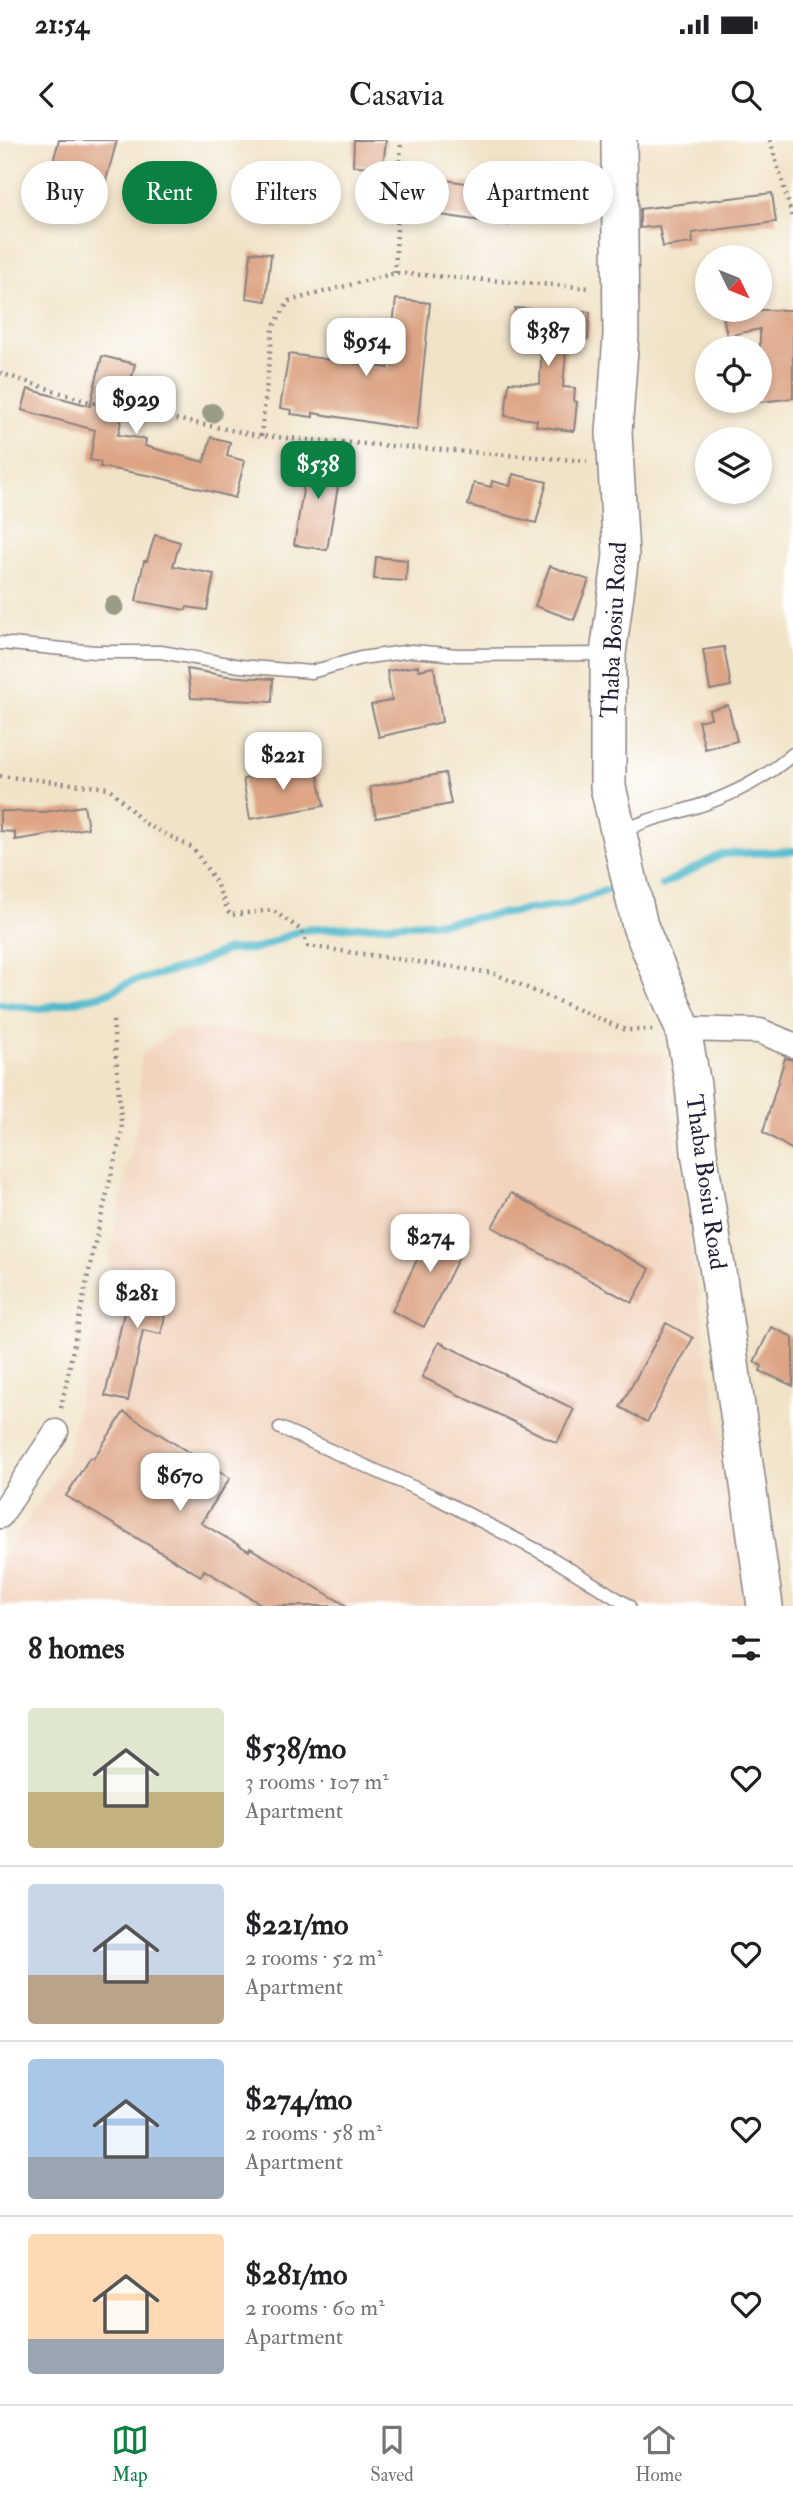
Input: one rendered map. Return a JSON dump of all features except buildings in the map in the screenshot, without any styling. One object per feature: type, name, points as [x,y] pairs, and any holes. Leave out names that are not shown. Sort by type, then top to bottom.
[{"type":"street","name":"Thaba Bosiu Road","points":[[619,140],[621,335],[614,433],[621,555],[608,654],[608,787],[640,926],[683,1029],[765,1606]]},
{"type":"street","points":[[683,1029],[760,1031],[793,1045]]},
{"type":"street","points":[[0,1516],[56,1432]]},
{"type":"lane","points":[[0,643],[94,652],[161,652],[240,666],[312,672],[361,658],[412,651],[458,655],[608,654]]},
{"type":"lane","points":[[618,836],[635,824],[724,797],[779,766],[793,754]]},
{"type":"lane","points":[[280,1428],[435,1497],[550,1557],[629,1606]]},
{"type":"path","points":[[395,273],[401,140]]},
{"type":"path","points":[[770,140],[793,219]]},
{"type":"path","points":[[261,436],[273,327],[289,301],[395,273],[620,290]]},
{"type":"path","points":[[0,373],[89,402],[261,436],[616,463]]},
{"type":"path","points":[[0,776],[109,788],[144,823],[193,848],[214,879],[230,915],[272,910],[301,930],[308,946],[493,973],[625,1030],[683,1029]]},
{"type":"path","points":[[56,1432],[93,1251],[122,1131],[113,1021]]},
{"type":"shaded area","points":[[176,1029],[662,1053],[748,1606],[0,1606],[0,1560],[65,1465],[139,1114],[141,1055]]},
{"type":"waterway","points":[[662,885],[723,854],[793,851]]},
{"type":"waterway","points":[[0,1004],[40,1009],[105,994],[130,982],[190,966],[227,950],[256,949],[301,930],[445,922],[569,904],[607,890]]}]
